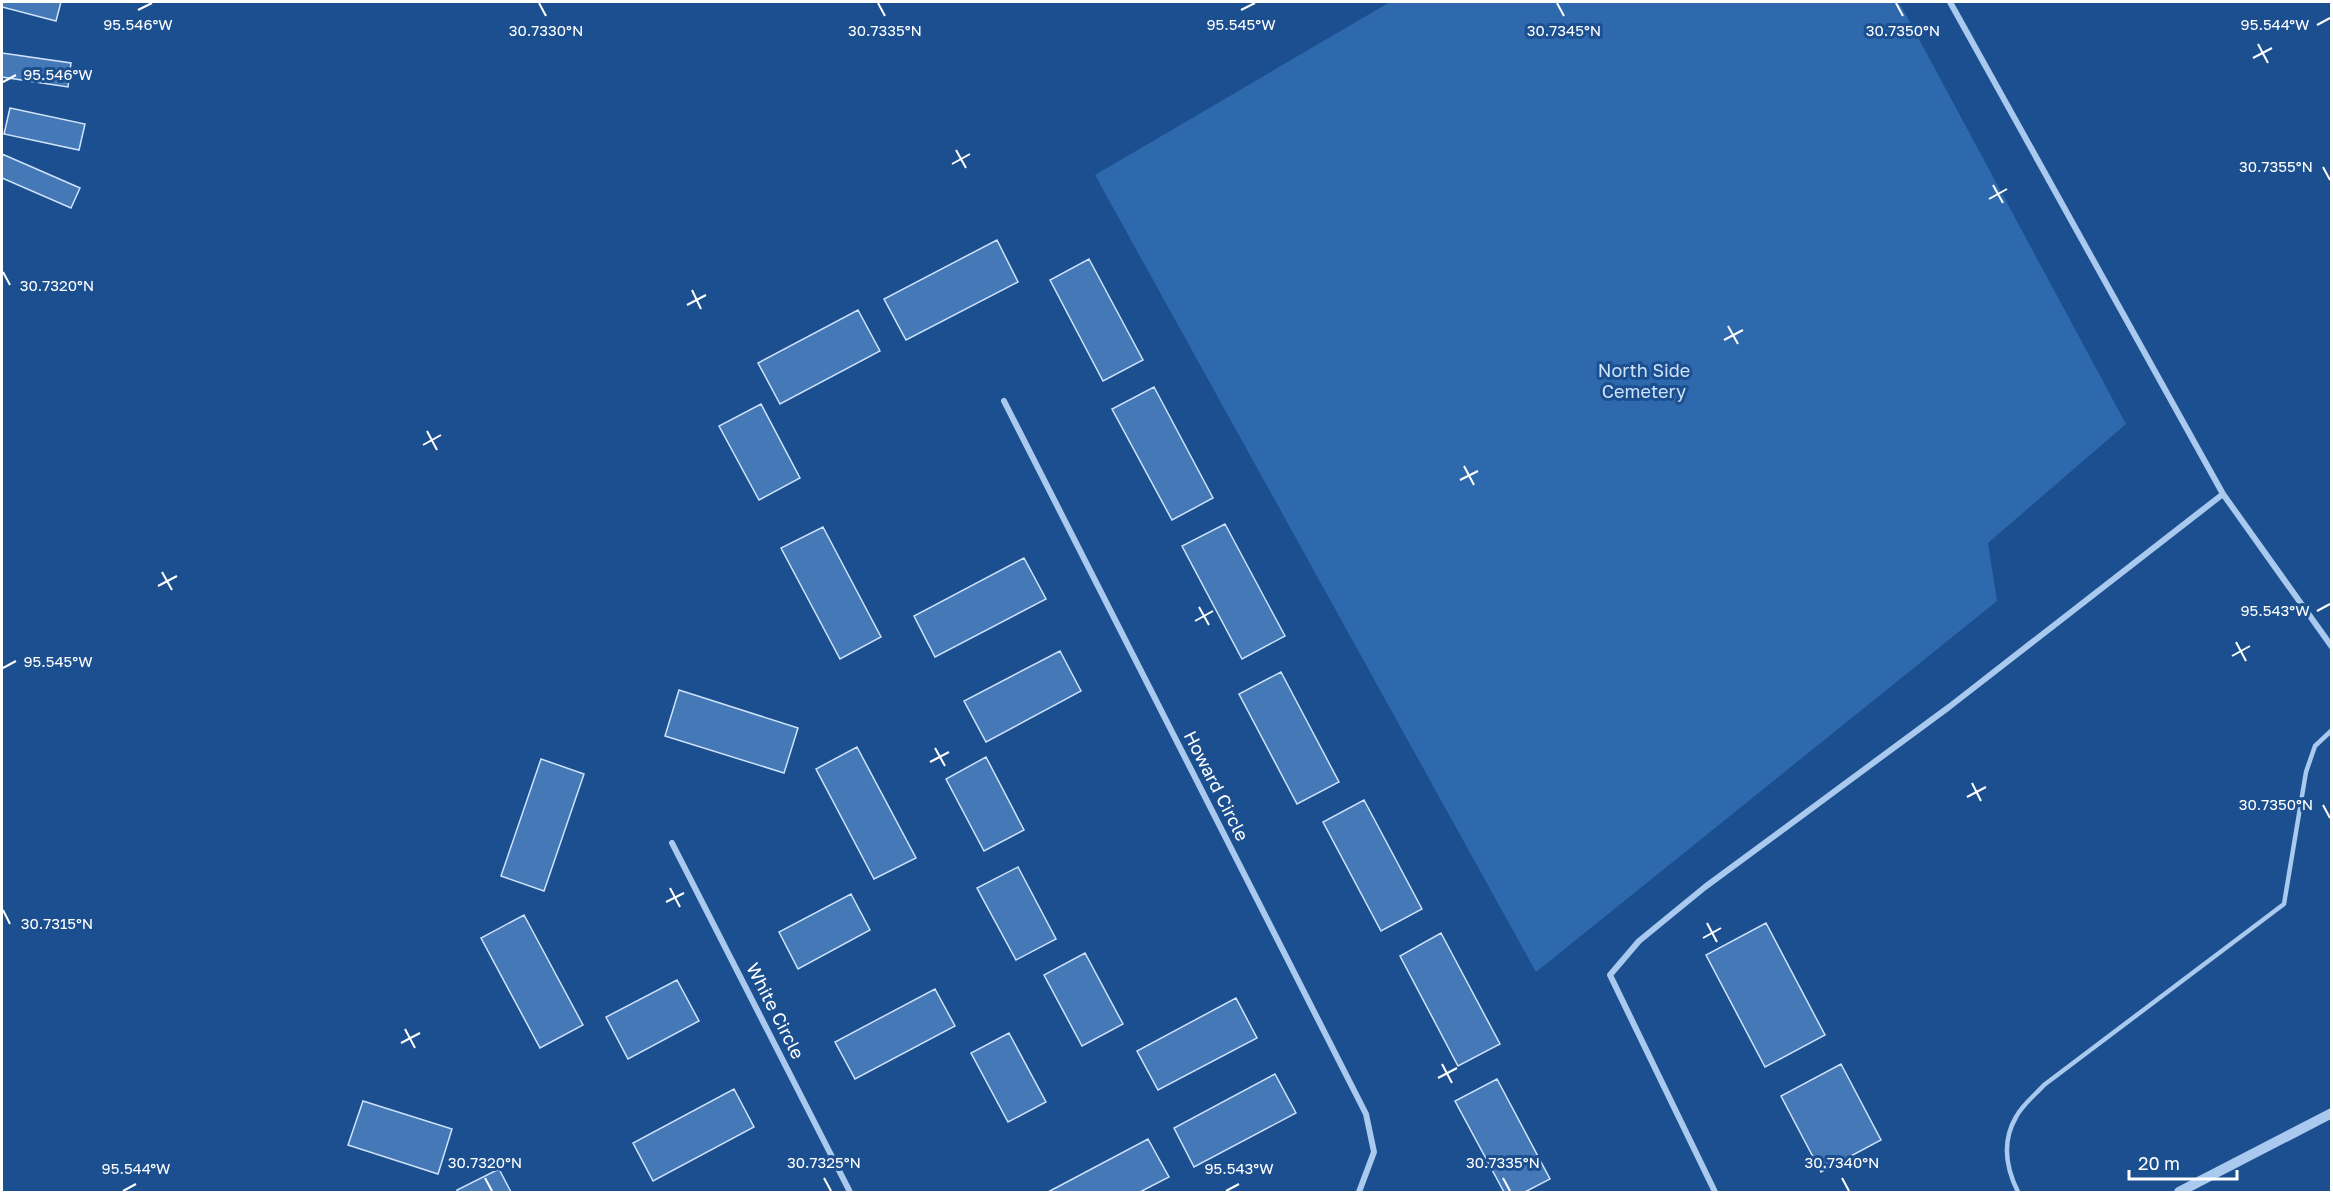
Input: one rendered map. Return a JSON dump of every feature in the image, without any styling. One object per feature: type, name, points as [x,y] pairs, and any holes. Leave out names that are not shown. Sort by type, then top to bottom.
[{"type":"street","points":[[1950,2],[2223,494],[2331,647]]},
{"type":"street","name":"Howard Circle","points":[[1004,401],[1366,1114],[1374,1152],[1361,1192]]},
{"type":"street","points":[[1715,1192],[1610,975],[1639,941],[1705,887],[1949,707],[2223,494]]},
{"type":"street","name":"White Circle","points":[[672,843],[850,1192]]},
{"type":"street","points":[[2179,1192],[2331,1113]]},
{"type":"lane","points":[[2018,1192],[2009,1176],[2006,1142],[2016,1116],[2044,1085],[2284,904],[2306,772],[2315,746],[2331,730]]},
{"type":"green space","name":"North Side Cemetery","points":[[1390,2],[1899,2],[2126,424],[1988,543],[1997,601],[1536,972],[1095,175]]},
{"type":"building","points":[[2,2],[61,2],[56,21],[2,7]]},
{"type":"building","points":[[2,53],[71,63],[68,87],[2,77]]},
{"type":"building","points":[[10,108],[85,124],[79,150],[4,134]]},
{"type":"building","points":[[2,154],[80,188],[71,208],[2,178]]},
{"type":"building","points":[[997,240],[1018,282],[906,340],[884,299]]},
{"type":"building","points":[[1089,259],[1143,360],[1103,381],[1050,280]]},
{"type":"building","points":[[858,310],[880,351],[780,404],[758,363]]},
{"type":"building","points":[[1154,387],[1213,498],[1172,520],[1112,409]]},
{"type":"building","points":[[761,404],[800,478],[759,500],[719,426]]},
{"type":"building","points":[[1225,524],[1285,636],[1242,659],[1182,546]]},
{"type":"building","points":[[823,527],[881,637],[840,659],[781,548]]},
{"type":"building","points":[[1024,558],[1046,599],[935,657],[914,616]]},
{"type":"building","points":[[1060,651],[1081,691],[986,742],[964,701]]},
{"type":"building","points":[[1281,672],[1339,782],[1297,804],[1239,694]]},
{"type":"building","points":[[679,690],[798,728],[784,773],[665,736]]},
{"type":"building","points":[[857,747],[916,858],[874,879],[816,769]]},
{"type":"building","points":[[986,757],[1024,830],[984,851],[946,779]]},
{"type":"building","points":[[541,759],[584,774],[544,891],[501,876]]},
{"type":"building","points":[[1364,800],[1422,909],[1381,931],[1323,822]]},
{"type":"building","points":[[1018,867],[1056,939],[1016,960],[977,888]]},
{"type":"building","points":[[851,894],[870,930],[798,969],[779,932]]},
{"type":"building","points":[[524,915],[583,1025],[540,1048],[481,938]]},
{"type":"building","points":[[1766,923],[1825,1035],[1765,1067],[1706,955]]},
{"type":"building","points":[[1441,933],[1500,1044],[1458,1066],[1400,956]]},
{"type":"building","points":[[1085,953],[1123,1024],[1082,1046],[1044,975]]},
{"type":"building","points":[[677,980],[699,1021],[628,1059],[606,1017]]},
{"type":"building","points":[[935,989],[955,1026],[855,1079],[835,1042]]},
{"type":"building","points":[[1236,998],[1257,1038],[1158,1090],[1137,1051]]},
{"type":"building","points":[[1009,1033],[1046,1102],[1008,1122],[971,1053]]},
{"type":"building","points":[[1841,1064],[1881,1140],[1821,1172],[1781,1096]]},
{"type":"building","points":[[1275,1074],[1296,1113],[1194,1167],[1174,1128]]},
{"type":"building","points":[[1497,1079],[1550,1179],[1525,1192],[1504,1192],[1455,1101]]},
{"type":"building","points":[[734,1089],[754,1127],[653,1181],[633,1143]]},
{"type":"building","points":[[363,1101],[452,1129],[438,1174],[348,1145]]},
{"type":"building","points":[[1148,1139],[1169,1177],[1140,1192],[1048,1192]]},
{"type":"building","points":[[499,1169],[511,1192],[458,1192],[457,1190]]}]
